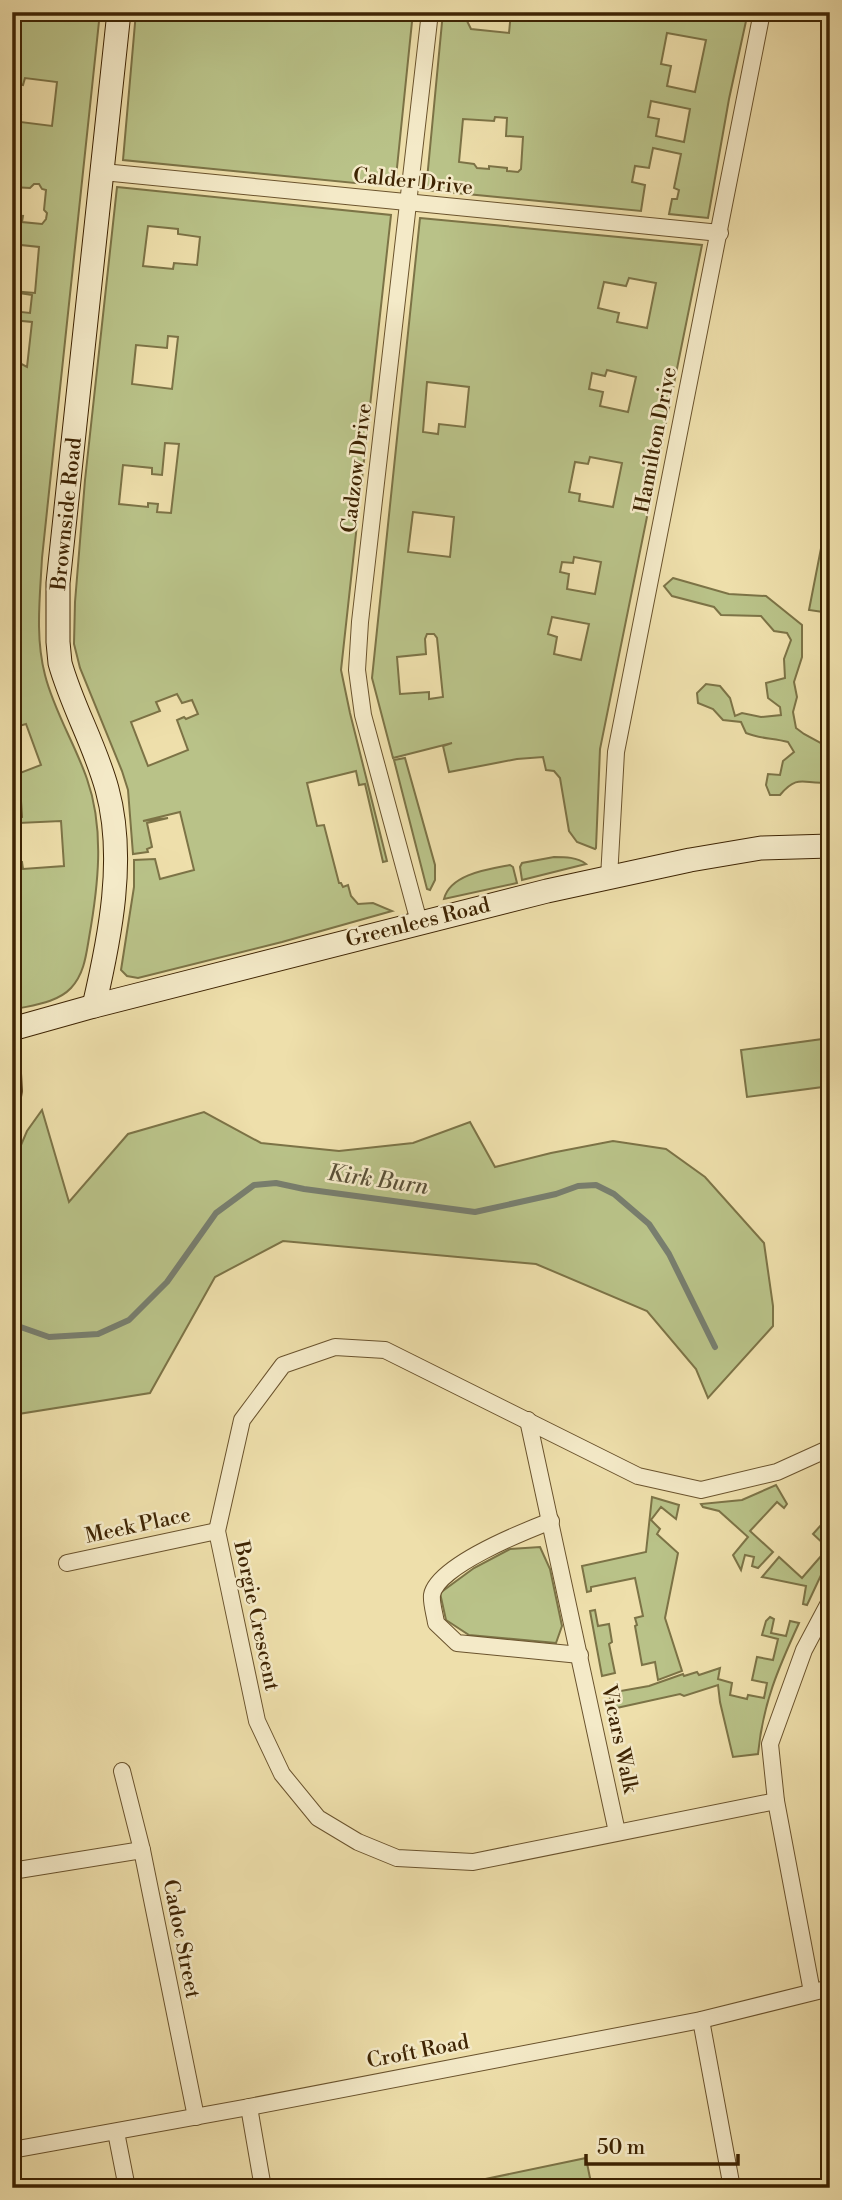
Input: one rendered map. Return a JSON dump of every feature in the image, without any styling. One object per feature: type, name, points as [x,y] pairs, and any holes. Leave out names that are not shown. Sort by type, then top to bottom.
[{"type":"street","name":"Brownside Road","points":[[94,1006],[103,967],[116,867],[115,829],[106,788],[60,663],[58,595],[119,12]]},
{"type":"street","name":"Cadzow Drive","points":[[419,922],[363,715],[357,670],[360,622],[430,12]]},
{"type":"street","name":"Hamilton Drive","points":[[610,878],[616,752],[762,12]]},
{"type":"street","name":"Calder Drive","points":[[103,172],[720,233]]},
{"type":"street","name":"Greenlees Road","points":[[12,1030],[94,1006],[547,891],[761,848],[830,846]]},
{"type":"street","points":[[12,1056],[12,1102]]},
{"type":"street","name":"Borgie Crescent","points":[[776,1801],[472,1862],[397,1858],[358,1842],[318,1818],[282,1774],[257,1721],[217,1531],[242,1420],[282,1366],[335,1347],[384,1350],[638,1476],[701,1490],[777,1472],[830,1448]]},
{"type":"street","name":"Vicars Walk","points":[[528,1420],[617,1832]]},
{"type":"street","points":[[551,1521],[504,1539],[444,1576],[432,1594],[436,1623],[457,1643],[580,1655]]},
{"type":"street","name":"Meek Place","points":[[67,1563],[217,1531]]},
{"type":"street","points":[[812,1992],[776,1801],[770,1744],[804,1650],[830,1601]]},
{"type":"street","name":"Cadoc Street","points":[[122,1771],[142,1850],[196,2117]]},
{"type":"street","points":[[12,1871],[142,1850]]},
{"type":"street","name":"Croft Road","points":[[12,2150],[701,2020],[830,1989]]},
{"type":"street","points":[[701,2020],[732,2188]]},
{"type":"street","points":[[249,2107],[263,2188]]},
{"type":"street","points":[[116,2132],[127,2188]]},
{"type":"green space","points":[[12,12],[64,16],[65,12],[100,12],[42,558],[39,617],[42,661],[49,688],[93,798],[98,838],[97,879],[85,958],[75,983],[59,997],[12,1010],[12,862],[22,862],[23,869],[64,866],[61,821],[19,823],[19,818],[22,817],[21,801],[12,802],[12,774],[41,765],[26,724],[12,728],[12,471],[16,472],[19,451],[12,448],[12,359],[27,367],[32,322],[12,320],[12,311],[30,313],[32,295],[12,291],[35,293],[39,247],[12,244],[12,215],[23,216],[22,222],[42,224],[47,213],[44,210],[46,190],[39,184],[30,188],[12,187],[12,114],[21,115],[20,122],[52,126],[57,82],[25,78],[23,85],[17,84],[18,75],[12,74]]},
{"type":"green space","points":[[136,12],[413,12],[395,187],[123,160]]},
{"type":"green space","points":[[443,12],[472,12],[467,21],[471,29],[509,33],[511,12],[748,12],[708,218],[669,214],[672,199],[677,199],[679,190],[674,188],[681,154],[653,148],[649,168],[635,166],[632,182],[645,185],[641,211],[426,190]],"holes":[[[667,33],[706,40],[695,92],[667,86],[671,66],[661,64]],[[651,101],[690,109],[684,142],[656,136],[659,119],[648,117]],[[495,117],[507,118],[506,136],[523,137],[521,169],[518,172],[489,166],[489,169],[477,168],[474,164],[459,162],[463,119],[494,121]]]},
{"type":"green space","points":[[117,187],[391,215],[341,670],[387,861],[383,862],[365,784],[359,785],[356,771],[307,783],[317,826],[324,825],[339,883],[343,887],[348,885],[351,896],[358,904],[373,903],[392,911],[138,978],[127,976],[121,970],[134,887],[134,860],[155,859],[160,879],[194,870],[180,812],[143,821],[168,818],[147,823],[152,847],[147,849],[148,852],[133,854],[128,790],[80,668],[74,644],[75,602],[85,480]],"holes":[[[148,226],[178,229],[178,234],[200,237],[197,265],[174,263],[173,269],[143,266]],[[168,336],[178,337],[172,389],[132,384],[136,345],[167,348]],[[165,443],[179,444],[171,513],[157,512],[158,504],[148,503],[148,507],[119,504],[123,465],[152,468],[152,474],[162,475]],[[177,694],[182,703],[192,700],[198,714],[177,720],[188,750],[148,766],[131,722],[160,711],[156,702]]]},
{"type":"green space","points":[[420,218],[702,245],[600,749],[596,848],[577,842],[569,831],[560,778],[554,771],[546,770],[543,757],[517,759],[449,772],[443,746],[452,743],[393,758],[372,678]],"holes":[[[629,278],[656,283],[647,328],[617,322],[619,313],[598,308],[604,282],[626,286]],[[607,370],[636,377],[628,412],[600,406],[603,392],[589,389],[592,373],[605,376]],[[427,382],[469,387],[465,427],[439,424],[438,434],[423,432]],[[590,457],[622,463],[613,507],[579,501],[580,494],[569,492],[575,462],[588,464]],[[413,512],[454,517],[450,557],[408,552]],[[574,557],[601,562],[595,594],[567,589],[569,574],[560,572],[562,562],[573,563]],[[552,617],[589,624],[581,660],[554,654],[557,637],[548,634]],[[427,634],[434,634],[437,638],[443,697],[429,699],[429,692],[400,694],[397,657],[426,654],[425,639]]]},
{"type":"green space","points":[[830,502],[830,613],[809,610]]},
{"type":"green space","points":[[673,578],[729,594],[766,596],[802,625],[802,657],[794,682],[797,697],[793,712],[796,728],[830,748],[830,782],[798,782],[780,795],[770,795],[766,785],[768,774],[780,775],[783,761],[794,752],[788,742],[746,733],[741,722],[723,720],[713,709],[698,703],[697,693],[706,684],[720,686],[730,698],[735,716],[742,713],[761,717],[781,715],[780,707],[768,698],[766,683],[785,678],[784,659],[791,640],[787,633],[774,631],[761,616],[721,615],[714,607],[672,596],[664,586]]},
{"type":"green space","points":[[405,758],[435,865],[435,880],[430,890],[427,889],[394,760]]},
{"type":"green space","points":[[567,857],[586,864],[522,880],[522,863]]},
{"type":"green space","points":[[510,865],[517,883],[444,899],[454,884],[462,878]]},
{"type":"green space","points":[[830,1038],[830,1086],[747,1097],[741,1050]]},
{"type":"green space","points":[[42,1110],[69,1202],[128,1134],[204,1112],[261,1143],[339,1151],[413,1143],[470,1122],[495,1167],[613,1141],[666,1149],[705,1177],[764,1243],[773,1306],[773,1326],[708,1398],[696,1369],[647,1311],[536,1264],[283,1241],[215,1277],[150,1393],[12,1415],[12,1166],[27,1131]]},
{"type":"green space","points":[[776,1485],[787,1504],[784,1508],[777,1502],[750,1531],[773,1552],[758,1568],[752,1566],[754,1557],[745,1555],[741,1570],[733,1555],[748,1537],[719,1511],[701,1504],[742,1500]]},
{"type":"green space","points":[[652,1497],[679,1505],[676,1519],[661,1507],[651,1520],[660,1529],[657,1534],[678,1553],[665,1618],[682,1671],[658,1680],[655,1662],[642,1665],[635,1618],[643,1616],[635,1578],[591,1587],[591,1591],[587,1592],[582,1566],[646,1552]]},
{"type":"green space","points":[[830,1515],[830,1556],[807,1605],[803,1604],[806,1586],[762,1577],[779,1557],[802,1578],[828,1548],[813,1534]]},
{"type":"green space","points":[[540,1547],[550,1569],[562,1626],[556,1643],[469,1635],[446,1620],[440,1593],[474,1568],[510,1549]]},
{"type":"green space","points":[[595,1610],[598,1626],[609,1624],[612,1642],[609,1644],[615,1673],[602,1676],[590,1611]]},
{"type":"green space","points":[[770,1617],[774,1619],[771,1633],[786,1636],[790,1621],[799,1623],[772,1687],[758,1754],[733,1757],[718,1685],[684,1696],[680,1694],[612,1709],[609,1693],[649,1686],[683,1674],[684,1676],[697,1672],[699,1675],[720,1668],[718,1679],[732,1683],[730,1695],[747,1699],[748,1695],[764,1698],[767,1683],[752,1680],[757,1657],[773,1660],[778,1639],[762,1635]]},
{"type":"green space","points":[[586,2158],[592,2188],[472,2188],[471,2182]]},
{"type":"waterway","name":"Kirk Burn","points":[[12,1324],[49,1337],[98,1334],[129,1320],[167,1282],[216,1213],[254,1185],[276,1183],[475,1212],[556,1194],[578,1186],[596,1185],[614,1194],[649,1224],[669,1254],[715,1347]]}]
